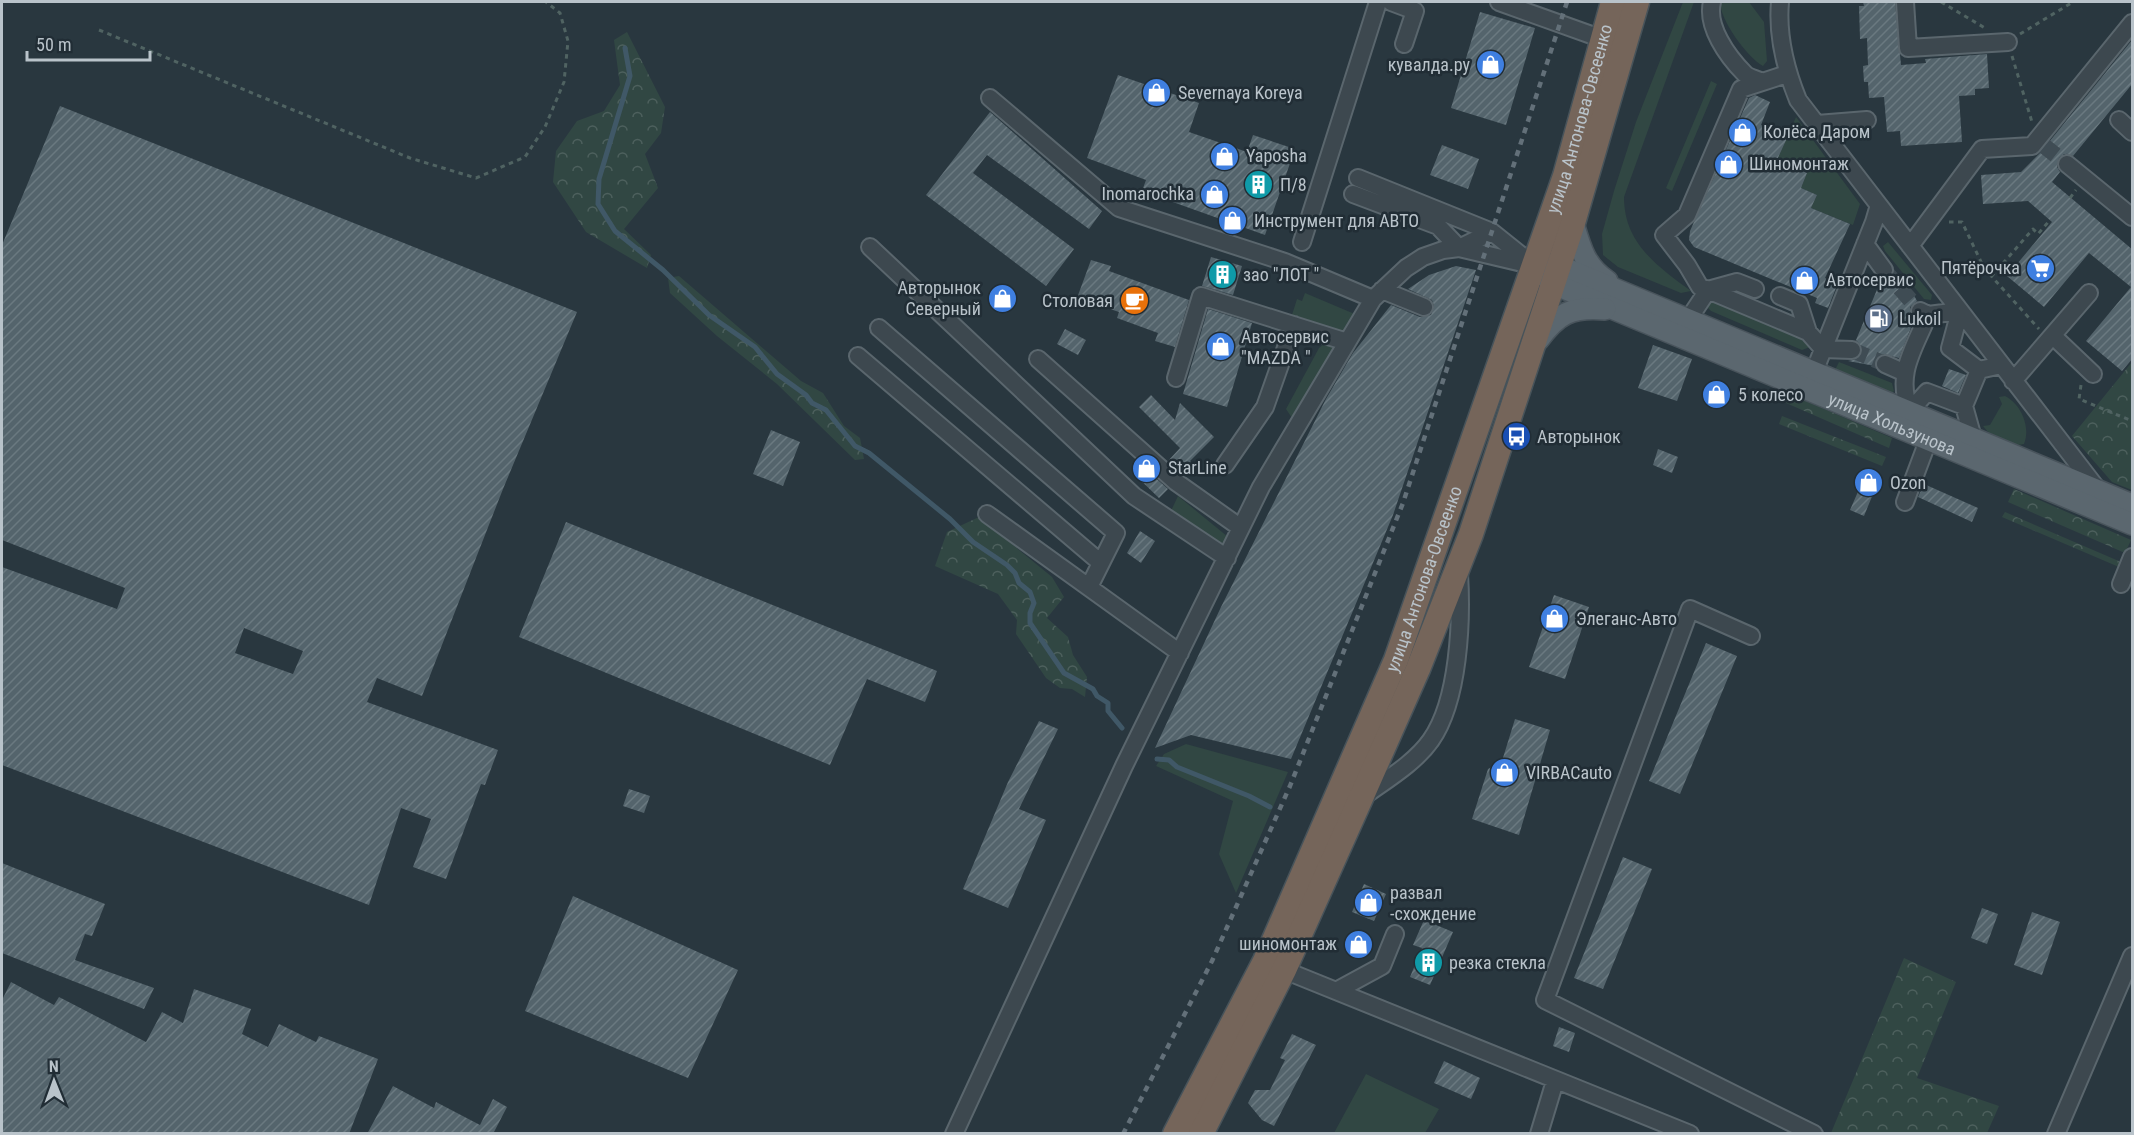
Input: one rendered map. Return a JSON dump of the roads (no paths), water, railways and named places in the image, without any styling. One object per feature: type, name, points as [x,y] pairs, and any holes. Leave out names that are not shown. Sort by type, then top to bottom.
[{"type":"highway","name":"улица Антонова-Овсеенко","points":[[1201,1134],[1284,970],[1418,669],[1458,567],[1534,346],[1573,223],[1612,42],[1613,2]]},
{"type":"highway","name":"улица Антонова-Овсеенко","points":[[1175,1134],[1265,961],[1396,660],[1612,42],[1637,2]]},
{"type":"main road","name":"улица Хользунова","points":[[1573,223],[1581,252],[1594,273],[1621,302]]},
{"type":"main road","name":"улица Хользунова","points":[[1535,266],[1929,438],[2061,484],[2098,490],[2133,505]]},
{"type":"main road","name":"улица Хользунова","points":[[1534,346],[1553,320],[1570,311],[1621,302],[1688,320],[1973,438],[2133,524]]},
{"type":"street","points":[[1302,242],[1378,2]]},
{"type":"street","points":[[1391,2],[1415,11],[1404,44]]},
{"type":"street","points":[[1712,2],[1709,14],[1719,39],[1746,75],[1762,82]]},
{"type":"street","points":[[1780,2],[1778,20],[1787,74],[1798,100],[2098,490]]},
{"type":"street","points":[[1905,2],[1908,48],[2008,42]]},
{"type":"street","points":[[1505,8],[1612,42]]},
{"type":"street","points":[[1910,246],[1982,149],[2032,146],[2040,143],[2110,49]]},
{"type":"street","points":[[1787,74],[1740,89],[1687,215],[1664,235],[1688,265],[1700,287],[1808,332]]},
{"type":"street","points":[[990,98],[1119,208],[1378,294],[1424,307]]},
{"type":"street","points":[[1817,124],[1867,120]]},
{"type":"street","points":[[2119,120],[2133,132]]},
{"type":"street","points":[[2067,164],[2133,217]]},
{"type":"street","points":[[1355,186],[1492,232],[1535,266],[1459,248],[1438,226],[1355,186]]},
{"type":"street","points":[[1814,372],[1866,244],[1879,205]]},
{"type":"street","points":[[954,1134],[1119,777],[1261,487],[1347,342],[1378,294],[1406,268],[1423,257],[1459,248],[1492,232]]},
{"type":"street","points":[[1866,244],[1884,270]]},
{"type":"street","points":[[870,247],[1134,496],[1227,558]]},
{"type":"street","points":[[1688,320],[1708,290],[1737,282],[1755,289]]},
{"type":"street","points":[[2013,381],[2089,293]]},
{"type":"street","points":[[1176,378],[1202,296],[1347,342]]},
{"type":"street","points":[[1780,296],[1799,304],[1808,332],[1823,350]]},
{"type":"street","points":[[1960,311],[1924,313],[1903,372],[1906,402],[1910,411],[1927,392],[1964,406]]},
{"type":"street","points":[[1960,311],[1950,348],[1978,370]]},
{"type":"street","points":[[1225,465],[1265,407],[1294,325]]},
{"type":"street","points":[[879,328],[1116,533],[1089,587]]},
{"type":"street","points":[[2053,336],[2093,374]]},
{"type":"street","points":[[1823,350],[1852,350]]},
{"type":"street","points":[[858,356],[1101,563]]},
{"type":"street","points":[[1038,359],[1176,482],[1241,528]]},
{"type":"street","points":[[1886,364],[1903,372]]},
{"type":"street","points":[[1978,370],[2001,365]]},
{"type":"street","points":[[1973,438],[1964,406],[1978,370]]},
{"type":"street","points":[[1905,502],[1929,438]]},
{"type":"street","points":[[2061,443],[2061,484]]},
{"type":"street","points":[[987,514],[1180,653]]},
{"type":"street","points":[[2121,584],[2133,557]]},
{"type":"street","points":[[1361,798],[1396,773],[1431,740],[1447,702],[1457,660],[1462,612],[1458,567]]},
{"type":"street","points":[[1751,636],[1690,609],[1545,1000],[1814,1134]]},
{"type":"street","points":[[1336,991],[1382,966],[1395,934]]},
{"type":"street","points":[[2055,1134],[2133,956]]},
{"type":"street","points":[[1284,970],[1690,1134]]},
{"type":"street","points":[[1539,1134],[1555,1081]]},
{"type":"waterway","points":[[625,48],[630,76],[599,179],[598,204],[615,231],[663,270],[709,315],[755,347],[777,374],[806,395],[812,403],[826,410],[855,446],[869,453],[950,519],[973,542],[1007,565],[1015,573],[1019,583],[1030,592],[1034,603],[1030,613],[1030,623],[1064,673],[1093,689],[1097,696],[1108,703],[1108,711],[1122,728]]},
{"type":"waterway","points":[[1157,759],[1169,760],[1177,767],[1249,796],[1270,807]]},
{"type":"tunnel","points":[[2043,145],[2067,164]]},
{"type":"tunnel","points":[[1884,270],[1919,310]]},
{"type":"tunnel","points":[[1852,350],[1885,364]]},
{"type":"railway","points":[[1123,1134],[1212,961],[1290,786],[1403,503],[1567,2]]},
{"type":"place","name":"кувалда.ру","points":[[1491,65]]},
{"type":"place","name":"Severnaya Koreya","points":[[1157,93]]},
{"type":"place","name":"Колёса Даром","points":[[1742,132]]},
{"type":"place","name":"Yaposha","points":[[1225,156]]},
{"type":"place","name":"Шиномонтаж","points":[[1728,164]]},
{"type":"place","name":"П/8","points":[[1259,185]]},
{"type":"place","name":"Inomarochka","points":[[1215,194]]},
{"type":"place","name":"Инструмент для АВТО","points":[[1233,221]]},
{"type":"place","name":"Пятёрочка","points":[[2041,268]]},
{"type":"place","name":"зао \"ЛОТ \"","points":[[1222,275]]},
{"type":"place","name":"Автосервис","points":[[1805,280]]},
{"type":"place","name":"Авторынок Северный","points":[[1002,298]]},
{"type":"place","name":"Столовая","points":[[1134,301]]},
{"type":"place","name":"Lukoil","points":[[1878,319]]},
{"type":"place","name":"Автосервис \"MAZDA \"","points":[[1220,347]]},
{"type":"place","name":"5 колесо","points":[[1717,395]]},
{"type":"place","name":"Авторынок","points":[[1516,437]]},
{"type":"place","name":"StarLine","points":[[1147,468]]},
{"type":"place","name":"Ozon","points":[[1869,483]]},
{"type":"place","name":"Элеганс-Авто","points":[[1555,619]]},
{"type":"place","name":"VIRBACauto","points":[[1505,773]]},
{"type":"place","name":"развал -схождение","points":[[1369,903]]},
{"type":"place","name":"шиномонтаж","points":[[1358,944]]},
{"type":"place","name":"резка стекла","points":[[1428,963]]}]
